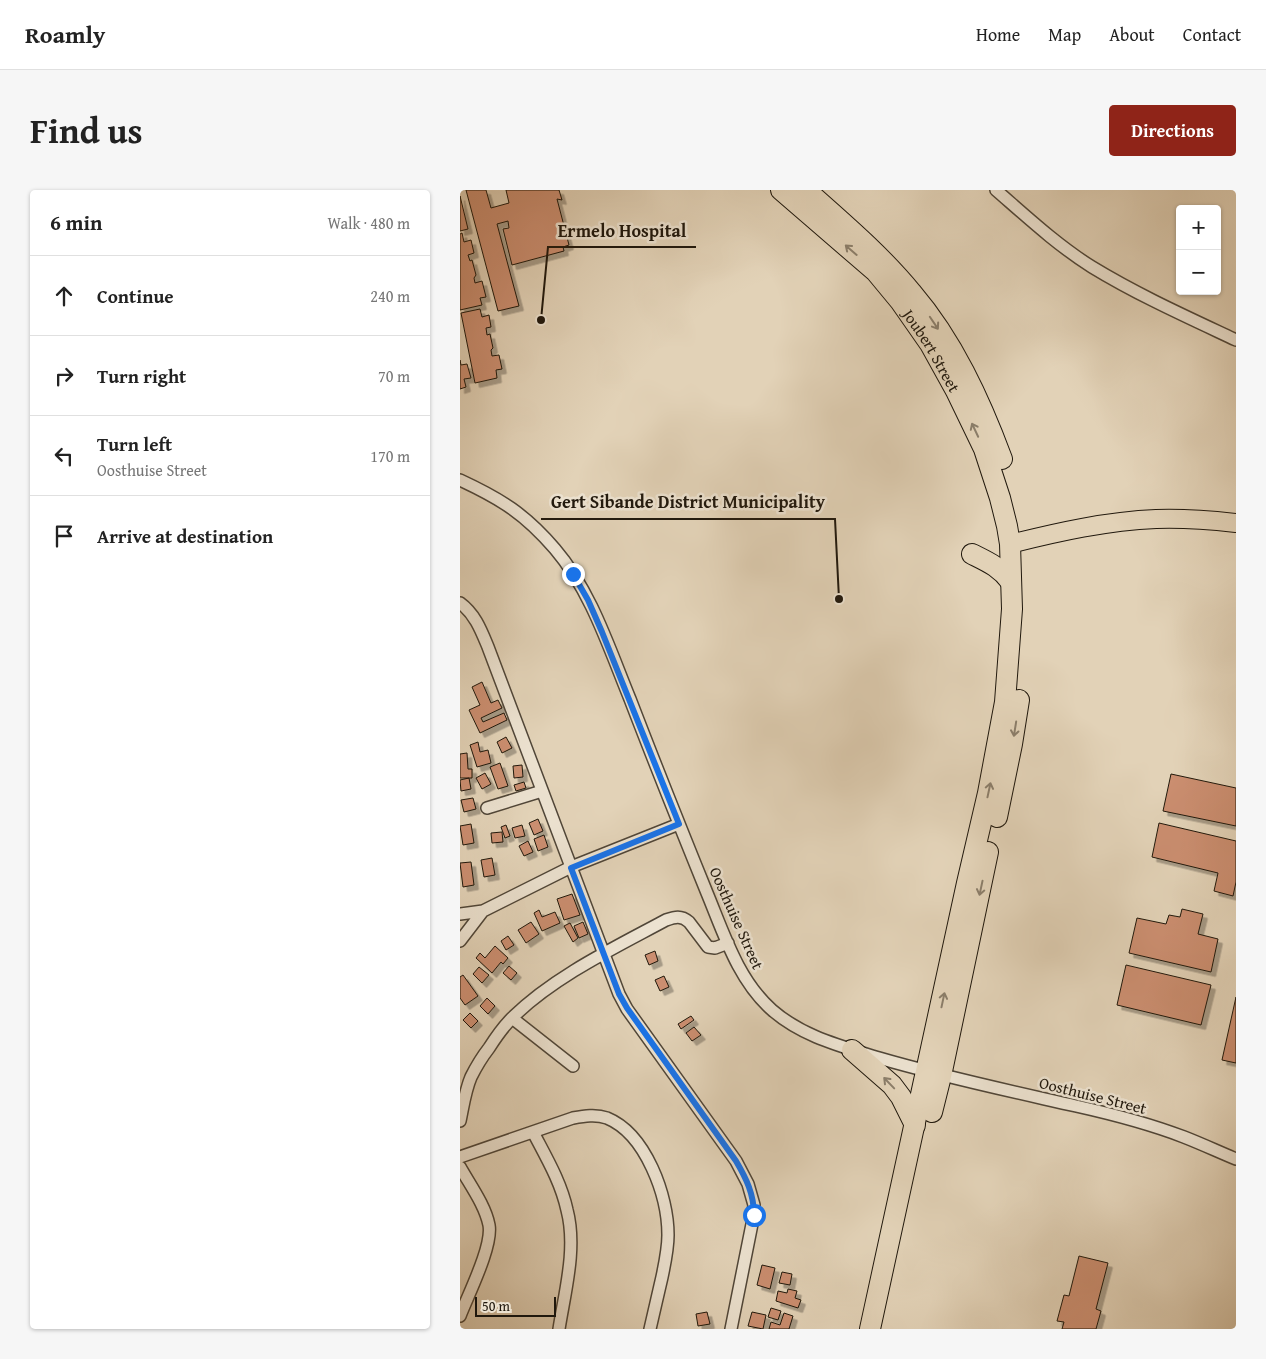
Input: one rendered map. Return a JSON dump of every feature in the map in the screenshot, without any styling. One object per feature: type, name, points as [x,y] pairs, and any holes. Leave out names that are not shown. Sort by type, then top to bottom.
[{"type":"highway","name":"Joubert Street","points":[[781,190],[876,272],[900,300],[930,344],[956,391],[984,449],[1007,526],[1016,542]]},
{"type":"highway","name":"Joubert Street","points":[[806,190],[885,262],[913,294],[945,340],[970,383],[990,426],[1003,462],[1015,501],[1016,542]]},
{"type":"highway","points":[[882,1329],[934,1074],[967,884],[988,793],[1005,702],[1012,609],[1011,582],[1016,542]]},
{"type":"highway","points":[[870,1329],[915,1124],[934,1074],[1005,780],[1019,704],[1024,619],[1016,542]]},
{"type":"highway","points":[[972,554],[997,567],[1011,582]]},
{"type":"highway","points":[[852,1050],[892,1086],[901,1097],[915,1124]]},
{"type":"main road","points":[[1016,542],[1116,522],[1188,518],[1236,523]]},
{"type":"street","points":[[996,190],[1046,234],[1091,266],[1143,296],[1236,340]]},
{"type":"street","name":"Oosthuise Street","points":[[460,480],[502,501],[518,512],[556,550],[573,574],[588,600],[602,632],[728,943],[746,980],[770,1009],[797,1028],[822,1040],[852,1050],[934,1074],[1144,1124],[1183,1136],[1236,1159]]},
{"type":"street","points":[[460,603],[467,608],[478,625],[488,647],[619,994],[736,1161],[748,1184],[754,1205],[752,1224],[731,1329]]},
{"type":"street","points":[[487,808],[542,792]]},
{"type":"street","points":[[460,914],[483,911],[571,868],[679,824]]},
{"type":"street","points":[[460,941],[483,911]]},
{"type":"street","points":[[460,1121],[471,1077],[482,1057],[500,1032],[512,1018],[563,978],[604,953],[666,920],[678,917],[689,922],[708,947],[715,948],[728,943]]},
{"type":"street","points":[[512,1018],[573,1066]]},
{"type":"street","points":[[460,1157],[584,1116],[606,1118],[628,1133],[647,1159],[660,1187],[668,1234],[667,1252],[650,1329]]},
{"type":"street","points":[[533,1132],[563,1195],[568,1212],[570,1255],[559,1329]]},
{"type":"street","points":[[460,1167],[484,1210],[490,1232],[484,1257],[460,1316]]},
{"type":"building","points":[[466,190],[486,190],[491,208],[509,203],[506,190],[559,190],[562,200],[557,199],[569,245],[563,247],[564,251],[512,265],[503,229],[509,228],[508,221],[497,224],[519,306],[498,311]]},
{"type":"building","points":[[460,196],[468,229],[460,231]]},
{"type":"building","points":[[462,233],[464,242],[471,240],[474,253],[468,255],[470,261],[472,260],[476,275],[474,278],[475,283],[482,281],[486,297],[480,298],[482,305],[460,310],[460,234]]},
{"type":"building","points":[[480,309],[482,317],[489,315],[491,327],[486,328],[487,335],[490,334],[493,348],[491,350],[492,356],[499,355],[502,369],[496,370],[497,378],[475,383],[461,313]]},
{"type":"building","points":[[460,360],[461,365],[467,364],[471,378],[464,379],[466,387],[460,389]]},
{"type":"building","points":[[482,682],[491,703],[498,700],[502,708],[481,718],[483,722],[504,713],[507,720],[480,733],[469,710],[480,705],[472,687]]},
{"type":"building","points":[[506,737],[512,748],[502,753],[497,742]]},
{"type":"building","points":[[478,742],[480,752],[488,750],[491,763],[477,767],[470,745]]},
{"type":"building","points":[[467,753],[468,769],[472,769],[472,778],[460,778],[460,754]]},
{"type":"building","points":[[500,763],[508,786],[498,789],[490,767]]},
{"type":"building","points":[[522,765],[523,777],[514,778],[513,766]]},
{"type":"building","points":[[485,773],[491,784],[482,789],[476,778]]},
{"type":"building","points":[[1171,774],[1236,788],[1236,826],[1163,811]]},
{"type":"building","points":[[469,778],[471,789],[461,791],[460,780]]},
{"type":"building","points":[[524,782],[526,788],[516,791],[514,785]]},
{"type":"building","points":[[473,798],[476,809],[464,812],[461,800]]},
{"type":"building","points":[[538,819],[543,831],[534,835],[529,823]]},
{"type":"building","points":[[1159,823],[1236,841],[1236,882],[1233,896],[1214,891],[1218,873],[1152,857]]},
{"type":"building","points":[[471,824],[474,843],[463,845],[460,826]]},
{"type":"building","points":[[506,825],[510,836],[505,838],[501,827]]},
{"type":"building","points":[[522,825],[525,836],[515,838],[512,828]]},
{"type":"building","points":[[502,832],[503,842],[492,843],[491,833]]},
{"type":"building","points":[[544,835],[548,847],[538,851],[534,839]]},
{"type":"building","points":[[528,841],[533,852],[524,856],[519,846]]},
{"type":"building","points":[[492,858],[495,875],[484,877],[481,860]]},
{"type":"building","points":[[471,862],[474,885],[463,887],[460,863]]},
{"type":"building","points":[[572,894],[580,915],[564,920],[557,899]]},
{"type":"building","points":[[1182,909],[1203,914],[1198,934],[1218,939],[1211,972],[1129,953],[1137,918],[1166,924],[1169,915],[1180,917]]},
{"type":"building","points":[[539,910],[542,917],[555,912],[560,923],[542,931],[534,913]]},
{"type":"building","points":[[531,922],[539,934],[526,943],[518,930]]},
{"type":"building","points":[[583,922],[588,934],[579,938],[574,926]]},
{"type":"building","points":[[570,923],[578,938],[573,942],[564,926]]},
{"type":"building","points":[[508,936],[514,945],[506,950],[501,941]]},
{"type":"building","points":[[495,946],[508,958],[503,964],[501,962],[492,973],[476,958],[480,953],[485,958]]},
{"type":"building","points":[[655,951],[658,961],[649,965],[645,955]]},
{"type":"building","points":[[1126,965],[1211,985],[1201,1025],[1117,1005]]},
{"type":"building","points":[[509,966],[517,973],[511,980],[503,973]]},
{"type":"building","points":[[479,967],[489,975],[482,983],[473,974]]},
{"type":"building","points":[[463,975],[478,996],[465,1005],[460,998],[460,977]]},
{"type":"building","points":[[664,976],[669,987],[660,991],[655,980]]},
{"type":"building","points":[[1236,997],[1236,1063],[1222,1060]]},
{"type":"building","points":[[487,998],[495,1006],[488,1014],[480,1006]]},
{"type":"building","points":[[470,1013],[478,1021],[471,1028],[463,1020]]},
{"type":"building","points":[[691,1016],[694,1020],[681,1029],[678,1024]]},
{"type":"building","points":[[694,1027],[701,1035],[692,1041],[686,1033]]},
{"type":"building","points":[[1079,1256],[1108,1263],[1096,1309],[1101,1311],[1096,1329],[1062,1329],[1064,1322],[1057,1321],[1064,1295],[1069,1296]]},
{"type":"building","points":[[762,1265],[775,1268],[770,1289],[757,1285]]},
{"type":"building","points":[[782,1272],[792,1274],[790,1285],[779,1283]]},
{"type":"building","points":[[788,1289],[797,1291],[795,1298],[801,1300],[798,1308],[776,1301],[778,1291],[787,1293]]},
{"type":"building","points":[[771,1308],[781,1311],[778,1320],[768,1317]]},
{"type":"building","points":[[707,1312],[710,1324],[698,1326],[696,1314]]},
{"type":"building","points":[[752,1312],[766,1315],[763,1329],[748,1326]]},
{"type":"building","points":[[784,1313],[793,1316],[789,1329],[769,1329],[771,1322],[780,1325]]},
{"type":"place","name":"Ermelo Hospital","points":[[541,320]]},
{"type":"place","name":"Gert Sibande District Municipality","points":[[839,599]]},
{"type":"route","points":[[573,574],[588,600],[611,652],[679,824],[571,868],[619,994],[736,1161],[752,1196],[754,1215]]}]
